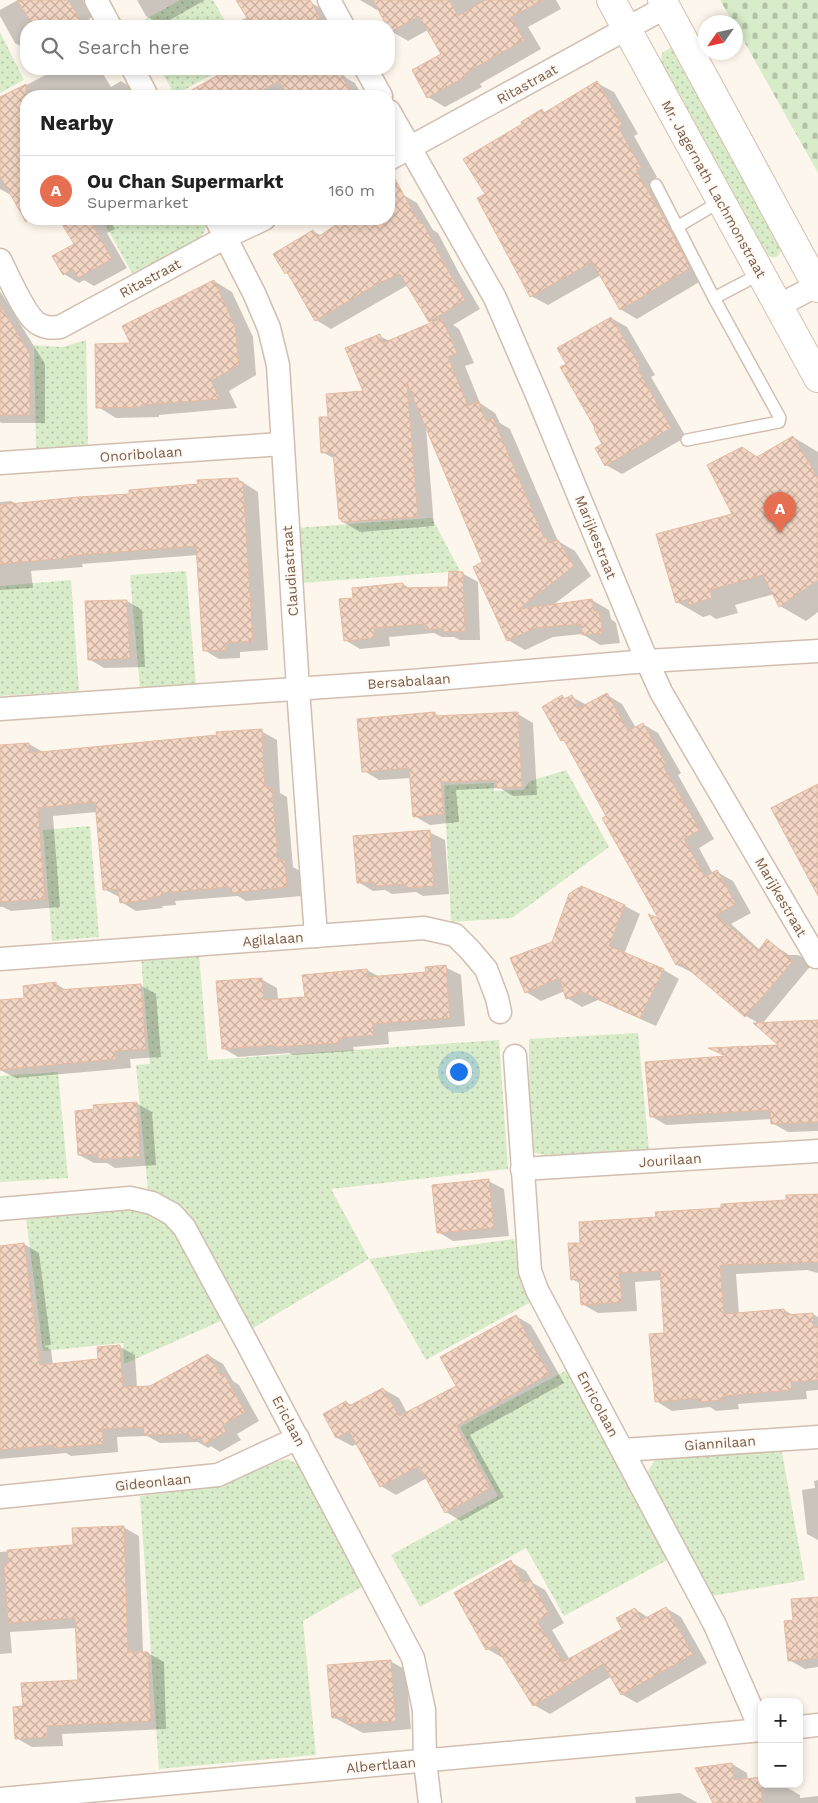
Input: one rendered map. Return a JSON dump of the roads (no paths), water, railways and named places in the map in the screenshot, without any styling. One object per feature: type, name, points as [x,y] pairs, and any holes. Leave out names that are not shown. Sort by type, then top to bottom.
[{"type":"main road","name":"Mr. Jagernath Lachmonstraat","points":[[611,0],[818,378]]},
{"type":"main road","points":[[664,4],[818,286]]},
{"type":"street","points":[[96,0],[107,20]]},
{"type":"street","points":[[328,0],[340,20]]},
{"type":"street","name":"Ritastraat","points":[[395,156],[627,29],[664,4]]},
{"type":"street","points":[[136,75],[144,90]]},
{"type":"street","points":[[369,75],[378,90]]},
{"type":"street","name":"Marijkestraat","points":[[395,122],[496,298],[661,692],[816,957]]},
{"type":"street","name":"Ritastraat","points":[[0,260],[28,314],[44,327],[60,327],[221,228],[235,225]]},
{"type":"street","name":"Claudiastraat","points":[[221,228],[254,293],[269,328],[278,365],[298,689],[316,936]]},
{"type":"street","points":[[778,306],[818,286]]},
{"type":"street","name":"Onoribolaan","points":[[0,463],[282,444]]},
{"type":"street","name":"Bersabalaan","points":[[0,709],[412,681],[647,661],[818,652]]},
{"type":"street","name":"Agilalaan","points":[[0,959],[424,928],[454,935],[486,969],[500,1012]]},
{"type":"street","name":"Enricolaan","points":[[515,1056],[530,1271],[537,1290],[715,1625],[758,1723]]},
{"type":"street","name":"Jourilaan","points":[[522,1169],[818,1151]]},
{"type":"street","name":"Ericlaan","points":[[0,1209],[130,1198],[152,1203],[172,1214],[184,1228],[298,1438],[413,1658],[424,1710],[425,1761],[430,1803]]},
{"type":"street","name":"Giannilaan","points":[[623,1450],[818,1437]]},
{"type":"street","name":"Gideonlaan","points":[[0,1497],[218,1475],[298,1438]]},
{"type":"street","points":[[803,1727],[818,1725]]},
{"type":"street","name":"Albertlaan","points":[[0,1798],[758,1730]]},
{"type":"lane","points":[[656,185],[714,298],[780,418],[776,423],[687,440]]},
{"type":"lane","points":[[677,227],[721,201]]},
{"type":"lane","points":[[714,298],[760,274]]},
{"type":"place","name":"Ou Chan Supermarkt","points":[[780,533]]}]
